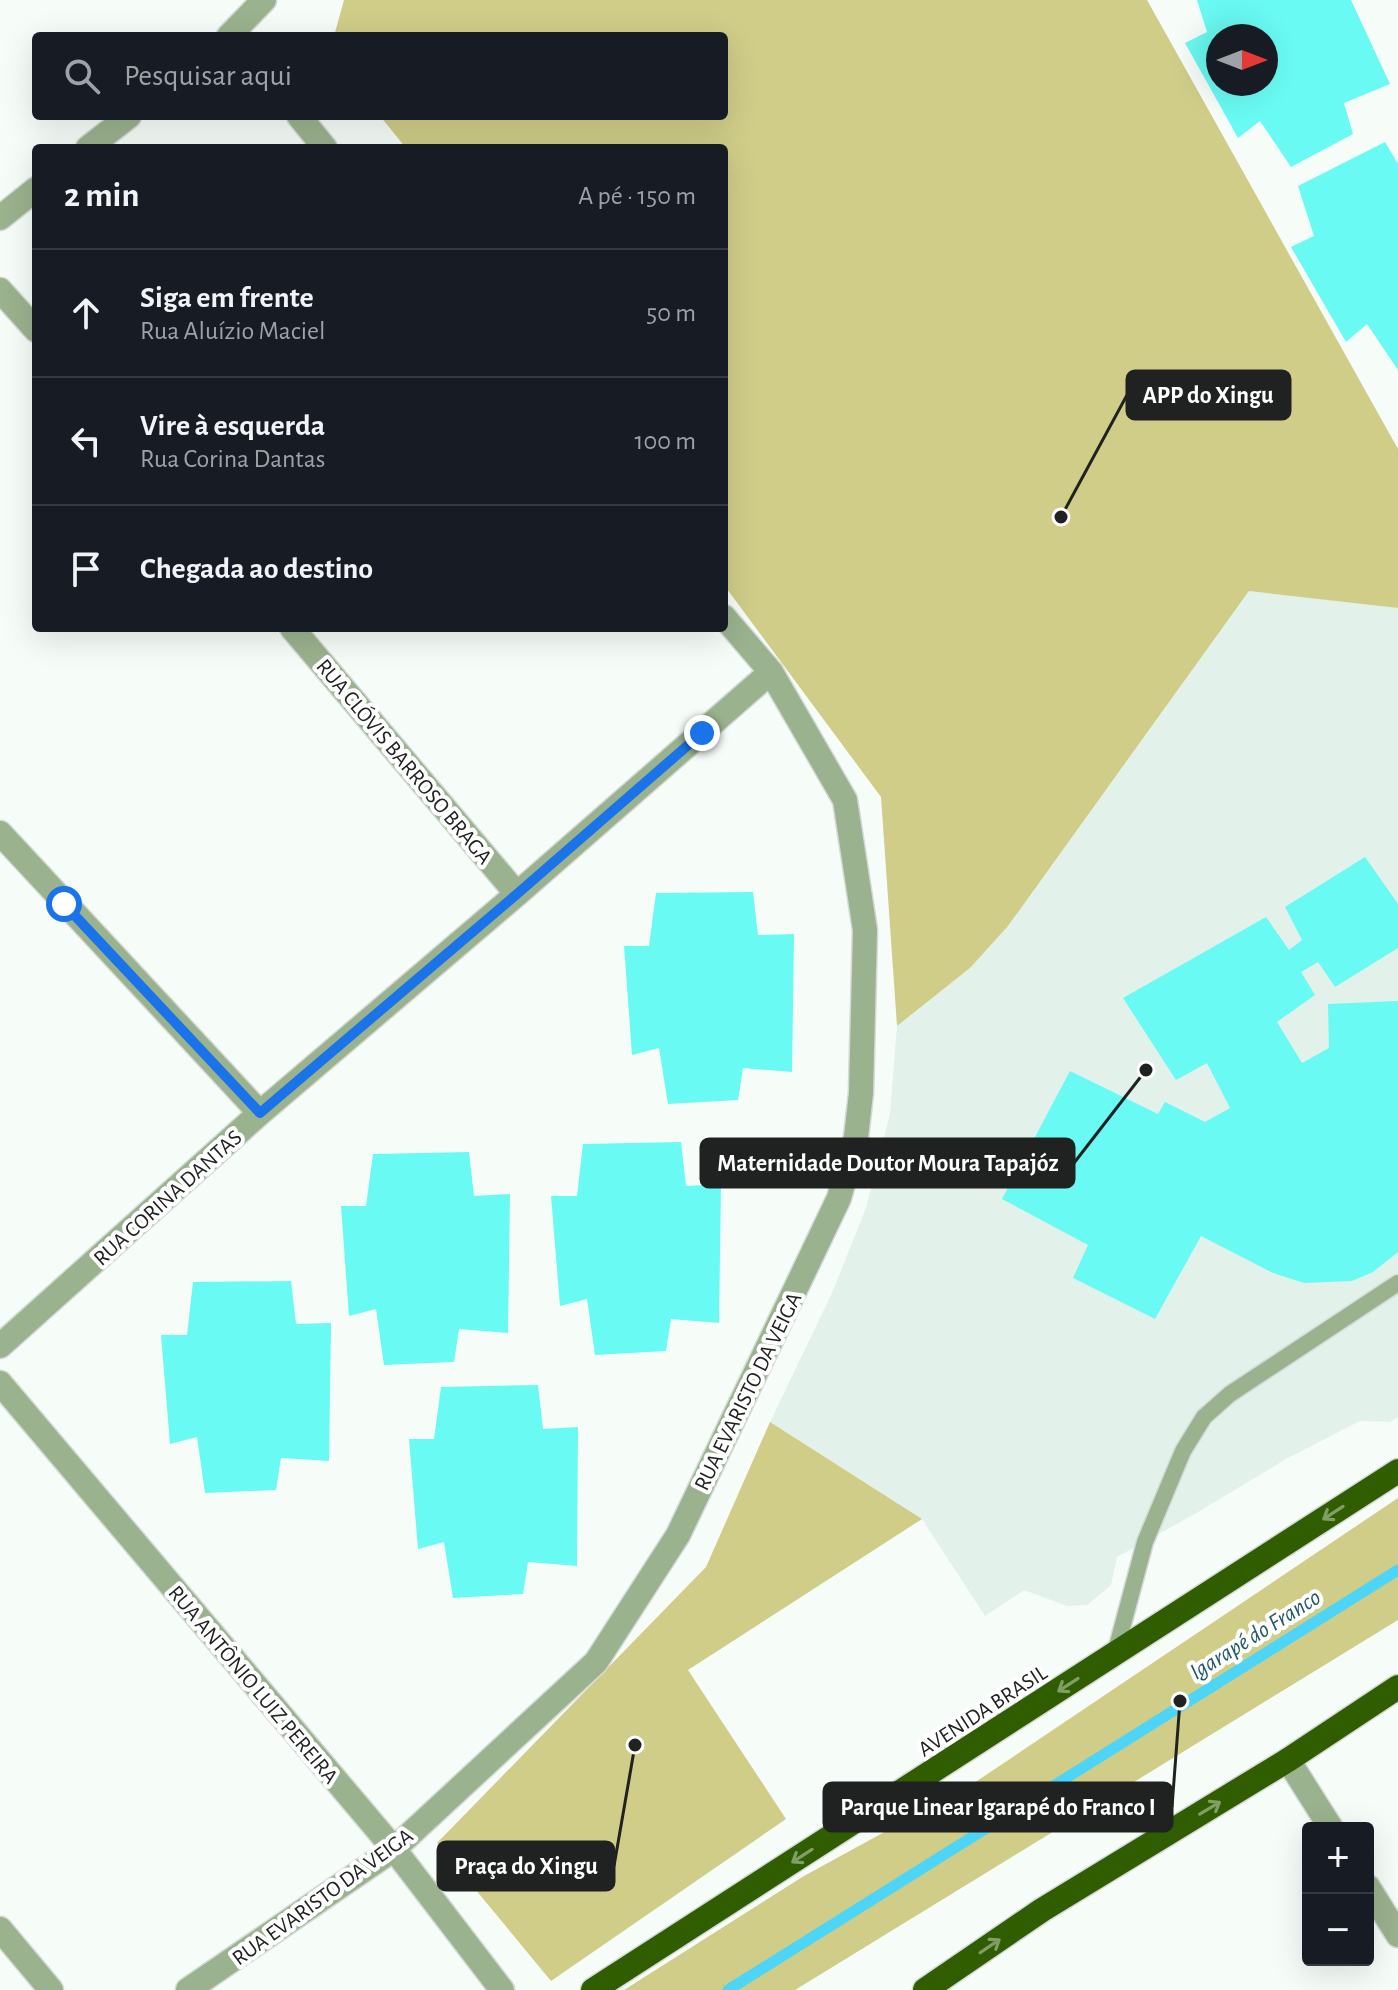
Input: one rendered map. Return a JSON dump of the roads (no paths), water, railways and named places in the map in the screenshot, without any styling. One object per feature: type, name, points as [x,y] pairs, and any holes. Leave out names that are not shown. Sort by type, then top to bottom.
[{"type":"highway","name":"AVENIDA BRASIL","points":[[593,1990],[1398,1471]]},
{"type":"highway","points":[[932,1988],[1042,1910],[1288,1760],[1398,1687]]},
{"type":"street","points":[[235,32],[264,0]]},
{"type":"street","points":[[93,144],[124,120]]},
{"type":"street","points":[[302,120],[322,144]]},
{"type":"street","points":[[1,216],[32,192]]},
{"type":"street","points":[[0,290],[32,326]]},
{"type":"street","name":"RUA EVARISTO DA VEIGA","points":[[188,1990],[394,1849],[596,1662],[678,1535],[839,1198],[856,1137],[861,1093],[865,930],[845,800],[771,672],[728,622]]},
{"type":"street","name":"RUA CLÓVIS BARROSO BRAGA","points":[[295,632],[517,894]]},
{"type":"street","name":"RUA CORINA DANTAS","points":[[0,1346],[260,1113],[771,672]]},
{"type":"street","points":[[0,833],[260,1113]]},
{"type":"street","name":"RUA ANTÔNIO LUIZ PEREIRA","points":[[0,1383],[394,1849],[502,1990]]},
{"type":"street","points":[[1288,1760],[1327,1822]]},
{"type":"street","points":[[1372,1894],[1398,1935]]},
{"type":"street","points":[[0,1929],[51,1990]]},
{"type":"lane","points":[[1115,1655],[1145,1542],[1183,1451],[1204,1417],[1230,1394],[1398,1283]]},
{"type":"waterway","name":"Igarapé do Franco","points":[[728,1990],[1398,1570]]},
{"type":"place","name":"APP do Xingu","points":[[1061,517]]},
{"type":"place","name":"Maternidade Doutor Moura Tapajóz","points":[[1146,1070]]},
{"type":"place","name":"Parque Linear Igarapé do Franco I","points":[[1180,1701]]},
{"type":"place","name":"Praça do Xingu","points":[[635,1745]]}]
